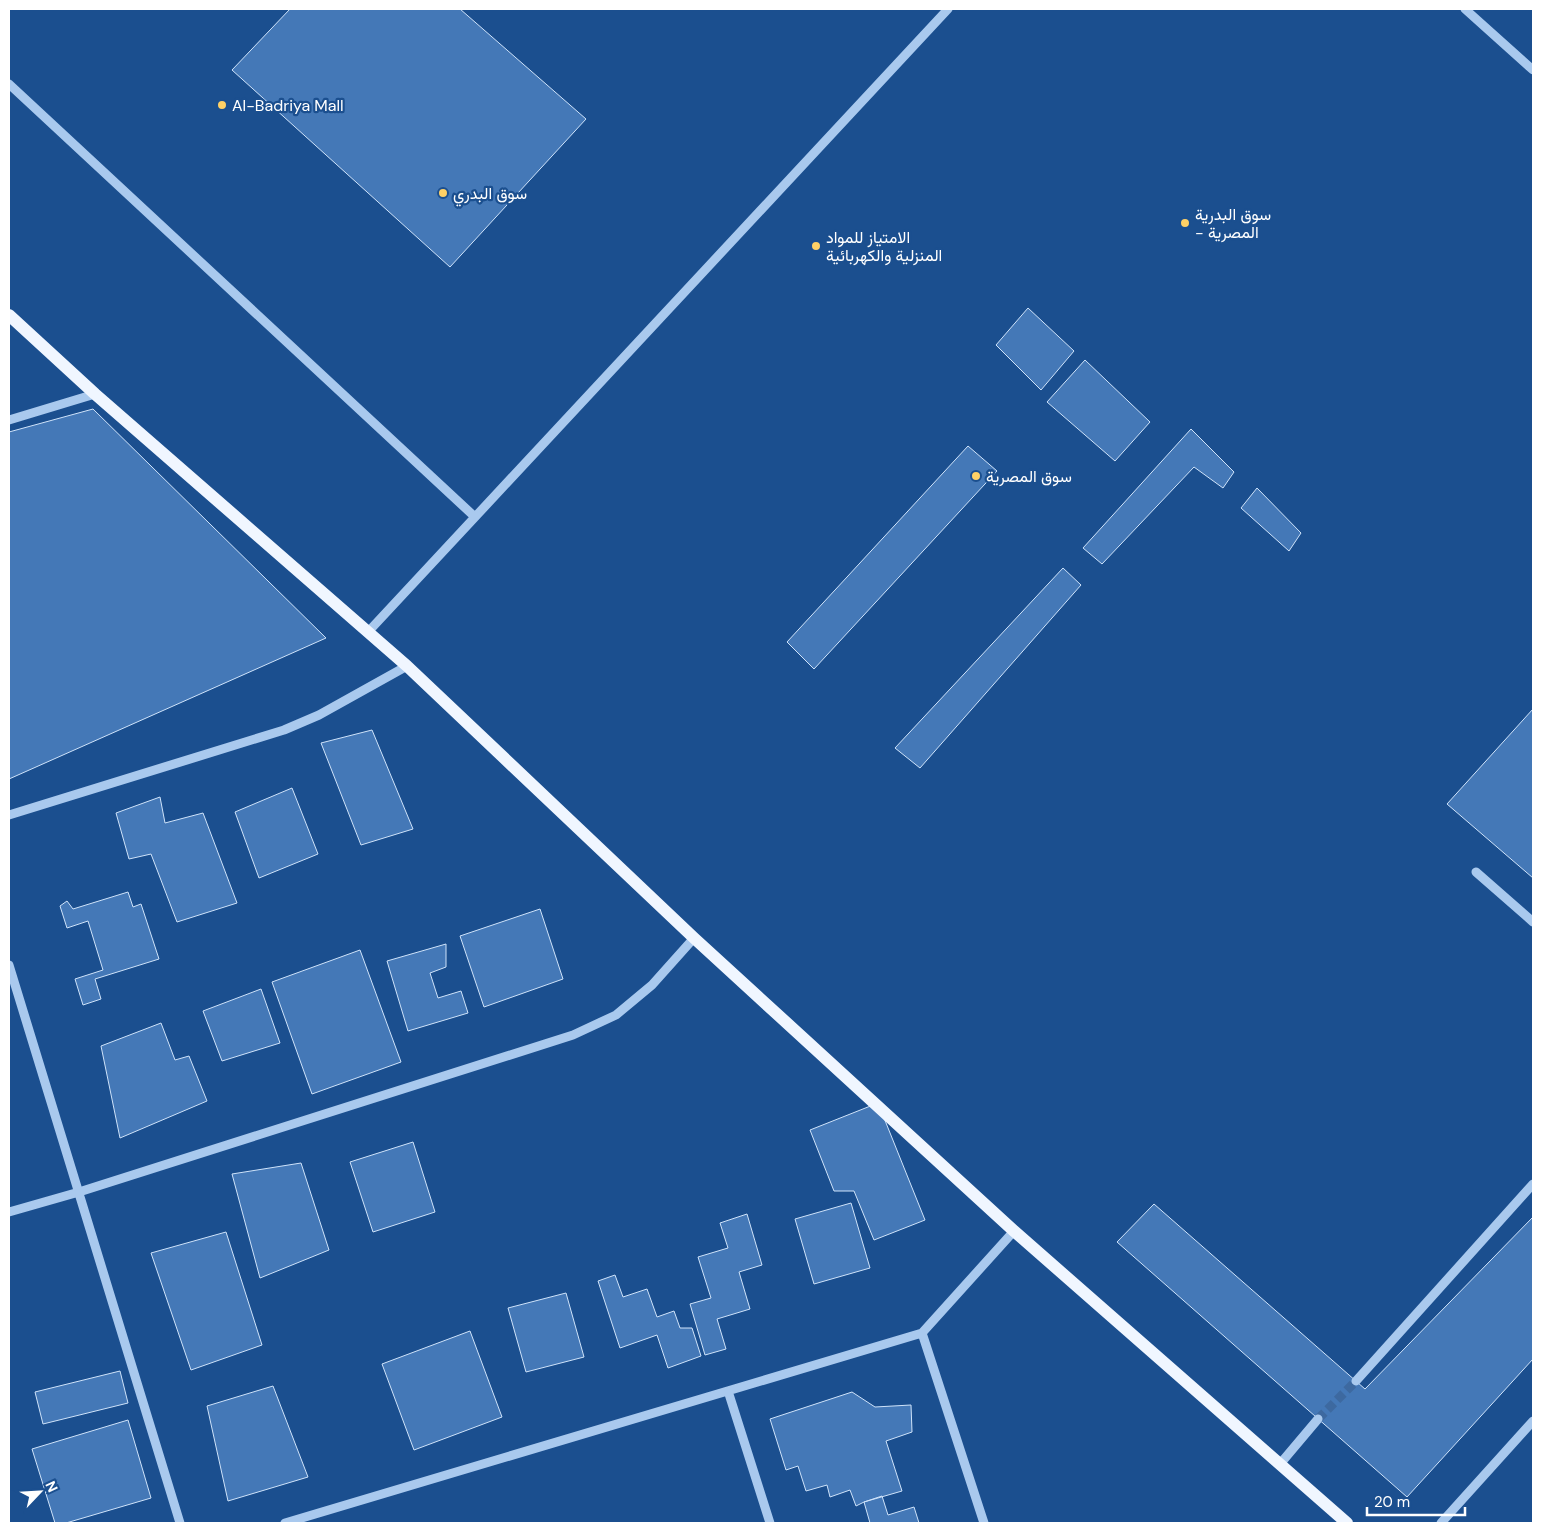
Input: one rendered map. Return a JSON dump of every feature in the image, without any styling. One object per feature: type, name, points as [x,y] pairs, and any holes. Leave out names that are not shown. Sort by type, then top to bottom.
[{"type":"main road","points":[[9,315],[95,394],[407,666],[694,938],[1014,1232],[1347,1523]]},
{"type":"street","points":[[368,632],[948,9]]},
{"type":"street","points":[[1464,9],[1533,70]]},
{"type":"street","points":[[9,84],[475,517]]},
{"type":"street","points":[[9,420],[95,394]]},
{"type":"street","points":[[9,815],[284,730],[319,715],[407,666]]},
{"type":"street","points":[[1476,872],[1533,922]]},
{"type":"street","points":[[9,1212],[79,1192],[573,1035],[616,1015],[652,985],[694,938]]},
{"type":"street","points":[[9,965],[180,1523]]},
{"type":"street","points":[[1356,1381],[1533,1184]]},
{"type":"street","points":[[285,1523],[922,1334],[1014,1232]]},
{"type":"street","points":[[922,1334],[984,1523]]},
{"type":"street","points":[[728,1391],[770,1523]]},
{"type":"street","points":[[1280,1464],[1318,1419]]},
{"type":"street","points":[[1441,1523],[1533,1421]]},
{"type":"building","name":"سوق البدري","points":[[290,9],[460,9],[586,119],[450,267],[232,70]]},
{"type":"building","points":[[1028,308],[1074,351],[1041,390],[996,345]]},
{"type":"building","points":[[1085,360],[1150,422],[1115,461],[1047,402]]},
{"type":"building","points":[[93,409],[326,638],[9,779],[9,432]]},
{"type":"building","points":[[1191,429],[1234,472],[1223,488],[1194,467],[1102,564],[1083,548]]},
{"type":"building","points":[[968,446],[997,471],[814,669],[787,642]]},
{"type":"building","points":[[1257,488],[1301,533],[1289,551],[1241,508]]},
{"type":"building","points":[[1063,568],[1081,585],[920,768],[895,748]]},
{"type":"building","points":[[1533,709],[1533,878],[1447,804]]},
{"type":"building","points":[[372,730],[413,829],[361,845],[321,743]]},
{"type":"building","points":[[292,788],[318,854],[259,878],[235,812]]},
{"type":"building","points":[[160,797],[165,823],[203,813],[237,903],[177,922],[151,854],[129,859],[116,813]]},
{"type":"building","points":[[128,892],[133,907],[141,904],[159,959],[95,979],[101,999],[83,1005],[75,979],[103,970],[88,921],[67,928],[60,906],[67,901],[73,909]]},
{"type":"building","points":[[540,909],[563,979],[484,1007],[460,936]]},
{"type":"building","points":[[446,944],[446,967],[430,973],[438,998],[461,991],[468,1013],[408,1031],[387,961]]},
{"type":"building","points":[[360,950],[401,1062],[312,1094],[272,982]]},
{"type":"building","points":[[261,989],[280,1043],[222,1061],[203,1011]]},
{"type":"building","points":[[161,1023],[175,1060],[189,1056],[207,1101],[120,1138],[101,1046]]},
{"type":"building","points":[[878,1103],[925,1220],[874,1240],[854,1191],[834,1191],[810,1130]]},
{"type":"building","points":[[413,1142],[435,1212],[373,1232],[350,1162]]},
{"type":"building","points":[[301,1163],[329,1250],[260,1278],[232,1174]]},
{"type":"building","points":[[851,1203],[870,1268],[814,1284],[795,1219]]},
{"type":"building","points":[[1154,1204],[1365,1389],[1533,1217],[1533,1359],[1407,1497],[1117,1242]]},
{"type":"building","points":[[747,1214],[762,1265],[739,1272],[750,1309],[717,1319],[726,1349],[705,1355],[690,1304],[711,1298],[698,1257],[728,1248],[720,1223]]},
{"type":"building","points":[[226,1232],[262,1345],[191,1370],[151,1253]]},
{"type":"building","points":[[615,1275],[623,1297],[647,1289],[657,1317],[674,1311],[680,1328],[692,1328],[701,1356],[668,1368],[657,1335],[620,1348],[598,1281]]},
{"type":"building","points":[[566,1293],[584,1357],[526,1372],[508,1308]]},
{"type":"building","points":[[470,1331],[502,1417],[414,1450],[382,1364]]},
{"type":"building","points":[[120,1371],[128,1403],[43,1424],[35,1392]]},
{"type":"building","points":[[273,1386],[308,1477],[228,1501],[207,1406]]},
{"type":"building","points":[[852,1392],[875,1407],[911,1405],[912,1432],[886,1441],[902,1491],[856,1506],[850,1490],[830,1497],[827,1485],[806,1491],[798,1466],[786,1470],[770,1419]]},
{"type":"building","points":[[128,1420],[151,1498],[66,1523],[55,1523],[32,1449]]},
{"type":"building","points":[[882,1496],[888,1515],[914,1507],[919,1523],[870,1523],[864,1502]]},
{"type":"tunnel","points":[[1318,1419],[1356,1381]]},
{"type":"place","name":"Al-Badriya Mall","points":[[222,105]]},
{"type":"place","name":"سوق البدري","points":[[443,193]]},
{"type":"place","name":"سوق البدرية - المصرية","points":[[1185,223]]},
{"type":"place","name":"الامتياز للمواد المنزلية والكهربائية","points":[[816,246]]},
{"type":"place","name":"سوق المصرية","points":[[976,476]]}]
